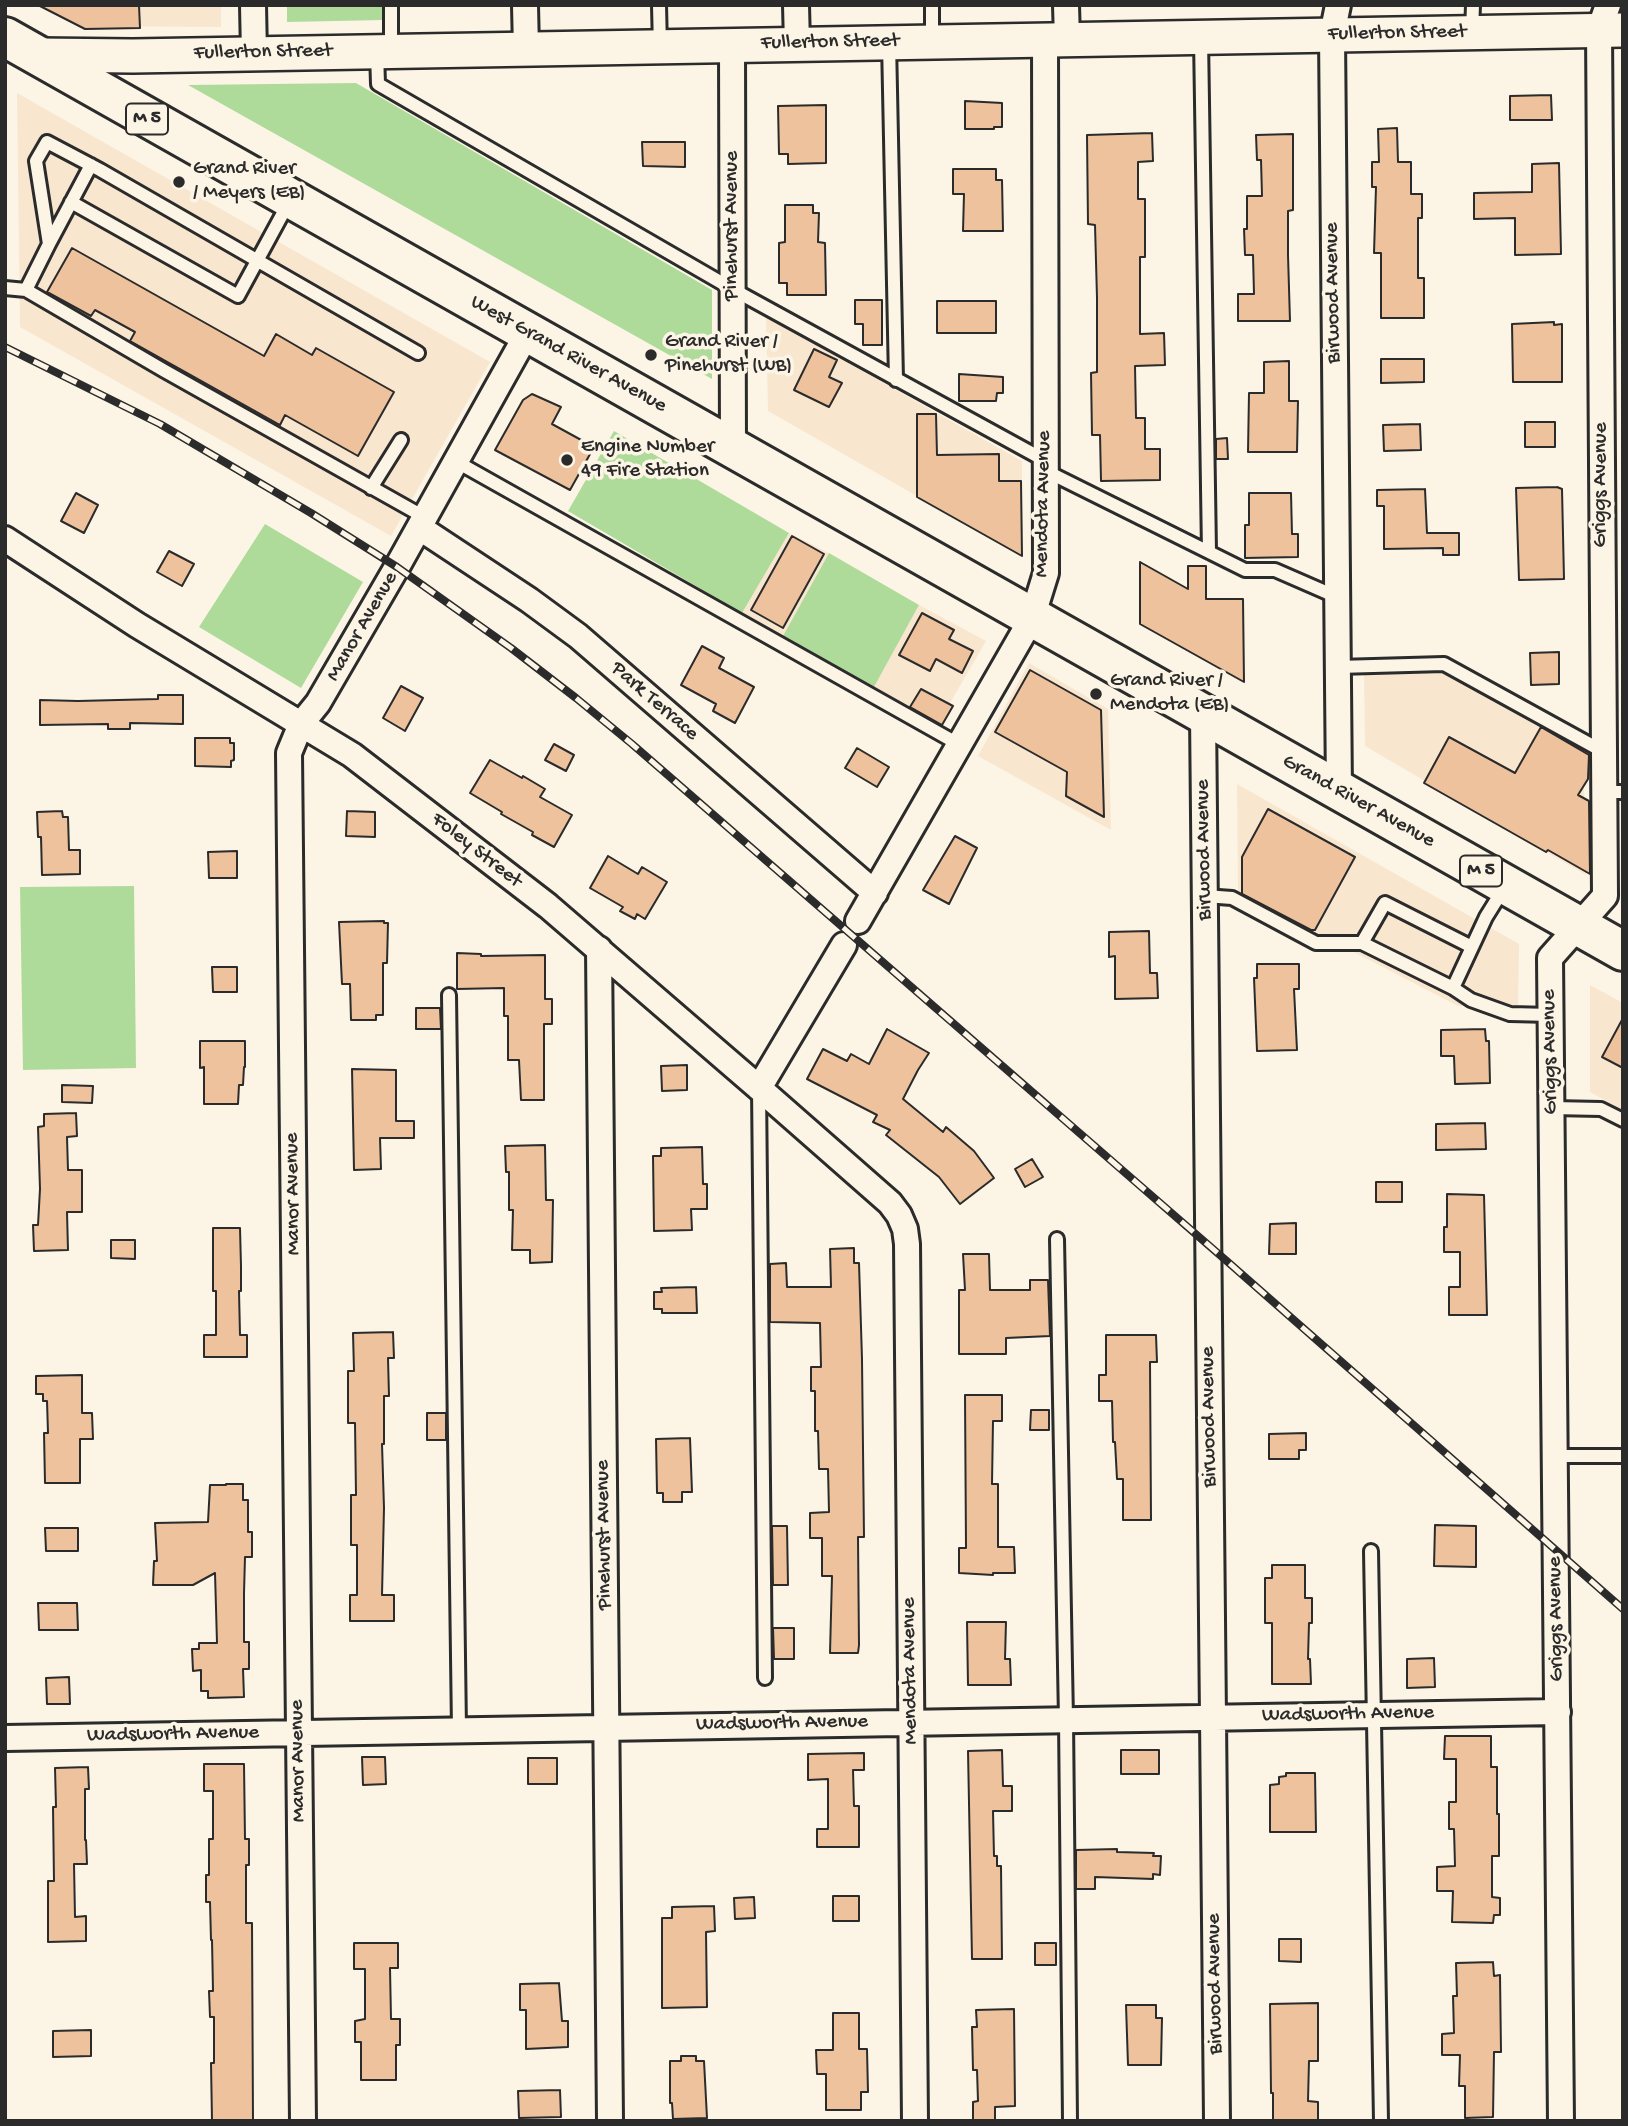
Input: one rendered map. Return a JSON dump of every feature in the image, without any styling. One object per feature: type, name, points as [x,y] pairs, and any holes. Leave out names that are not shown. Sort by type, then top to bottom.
[{"type":"main road","name":"West Grand River Avenue","points":[[22,46],[1203,714]]},
{"type":"main road","name":"Grand River Avenue","points":[[1203,714],[1623,951]]},
{"type":"street","points":[[253,5],[254,54]]},
{"type":"street","points":[[525,5],[526,49]]},
{"type":"street","points":[[796,5],[797,44]]},
{"type":"street","name":"Mendota Avenue","points":[[858,921],[1032,618],[1046,573],[1056,39],[1066,5]]},
{"type":"street","name":"Fullerton Street","points":[[22,46],[254,54],[1201,36],[1335,20],[1610,22]]},
{"type":"street","name":"Birwood Avenue","points":[[1335,20],[1339,791]]},
{"type":"street","name":"Griggs Avenue","points":[[1561,2121],[1550,958],[1605,896],[1614,792],[1604,752],[1610,22]]},
{"type":"street","name":"Pinehurst Avenue","points":[[732,45],[733,448]]},
{"type":"street","name":"Manor Avenue","points":[[303,2121],[289,752],[302,724],[318,703],[423,523],[528,332]]},
{"type":"street","name":"Park Terrace","points":[[423,523],[578,636],[875,893]]},
{"type":"street","name":"Foley Street","points":[[5,539],[137,625],[352,755],[599,949],[890,1202],[902,1222]]},
{"type":"street","name":"Birwood Avenue","points":[[1203,714],[1217,2121]]},
{"type":"street","points":[[759,1087],[844,945]]},
{"type":"street","name":"Pinehurst Avenue","points":[[599,949],[610,2121]]},
{"type":"street","name":"Mendota Avenue","points":[[902,1222],[907,1244],[915,2121]]},
{"type":"street","name":"Wadsworth Avenue","points":[[5,1738],[1558,1712]]},
{"type":"lane","points":[[391,5],[378,85],[1046,466],[1245,570],[1275,570],[1337,597]]},
{"type":"lane","points":[[659,5],[660,47]]},
{"type":"lane","points":[[932,5],[932,41]]},
{"type":"lane","points":[[1201,36],[1209,552]]},
{"type":"lane","points":[[889,42],[896,380]]},
{"type":"lane","points":[[48,244],[36,161],[47,142],[418,353]]},
{"type":"lane","points":[[26,290],[91,165]]},
{"type":"lane","points":[[71,202],[238,296],[291,199]]},
{"type":"lane","points":[[5,288],[26,290],[371,488],[423,523]]},
{"type":"lane","points":[[371,488],[401,440]]},
{"type":"lane","points":[[457,462],[960,745]]},
{"type":"lane","points":[[1338,667],[1444,664],[1604,752]]},
{"type":"lane","points":[[1453,988],[1486,917],[1506,885]]},
{"type":"lane","points":[[1205,896],[1232,898],[1316,943],[1362,943],[1453,988],[1471,1000],[1510,1014],[1551,1015]]},
{"type":"lane","points":[[1362,943],[1385,903],[1472,947]]},
{"type":"lane","points":[[449,995],[459,1729]]},
{"type":"lane","points":[[759,1087],[765,1678]]},
{"type":"lane","points":[[1552,1108],[1601,1109],[1623,1120]]},
{"type":"lane","points":[[1057,1239],[1070,2121]]},
{"type":"lane","points":[[1555,1456],[1623,1455]]},
{"type":"lane","points":[[1371,1551],[1381,2121]]},
{"type":"shaded area","points":[[47,5],[221,5],[221,27],[88,26]]},
{"type":"shaded area","points":[[17,93],[490,362],[391,536],[20,327]]},
{"type":"shaded area","points":[[766,317],[1022,461],[1022,556],[768,411]]},
{"type":"shaded area","points":[[789,533],[829,553],[783,636],[742,613]]},
{"type":"shaded area","points":[[919,605],[986,641],[939,722],[874,687]]},
{"type":"shaded area","points":[[1029,663],[1108,709],[1111,830],[978,756]]},
{"type":"shaded area","points":[[1438,669],[1583,747],[1586,875],[1365,746],[1364,671]]},
{"type":"shaded area","points":[[1237,784],[1519,944],[1518,1009],[1458,1006],[1238,892]]},
{"type":"shaded area","points":[[1590,985],[1623,1003],[1623,1110],[1590,1092]]},
{"type":"green space","points":[[287,5],[383,5],[383,20],[287,22]]},
{"type":"green space","points":[[356,83],[712,290],[712,379],[188,85]]},
{"type":"green space","points":[[614,431],[789,533],[742,613],[568,511]]},
{"type":"green space","points":[[265,524],[363,582],[301,688],[199,627]]},
{"type":"green space","points":[[829,553],[919,605],[874,687],[783,636]]},
{"type":"green space","points":[[134,886],[136,1068],[23,1070],[20,887]]},
{"type":"building","points":[[38,5],[139,5],[140,28],[85,29]]},
{"type":"building","points":[[1551,95],[1552,120],[1510,120],[1510,96]]},
{"type":"building","points":[[965,101],[1002,103],[1002,127],[965,129]]},
{"type":"building","points":[[826,105],[826,163],[788,164],[788,154],[779,154],[778,106]]},
{"type":"building","points":[[1397,128],[1398,162],[1411,162],[1411,194],[1422,194],[1422,218],[1418,218],[1418,278],[1424,278],[1424,318],[1381,318],[1381,253],[1374,253],[1376,187],[1372,187],[1372,162],[1379,162],[1378,129]]},
{"type":"building","points":[[1152,133],[1153,161],[1138,162],[1138,199],[1145,199],[1145,257],[1140,257],[1140,334],[1164,333],[1165,365],[1135,366],[1136,418],[1145,418],[1145,449],[1160,449],[1160,480],[1101,481],[1100,435],[1092,435],[1091,373],[1097,372],[1097,298],[1095,225],[1088,224],[1087,135]]},
{"type":"building","points":[[1293,134],[1293,210],[1288,211],[1290,321],[1238,321],[1238,294],[1254,294],[1253,255],[1245,255],[1244,229],[1247,229],[1247,196],[1262,196],[1261,160],[1257,160],[1256,135]]},
{"type":"building","points":[[642,142],[685,142],[685,167],[643,166]]},
{"type":"building","points":[[1559,163],[1561,254],[1515,255],[1515,218],[1474,219],[1474,193],[1532,192],[1532,164]]},
{"type":"building","points":[[953,169],[996,169],[996,180],[1002,180],[1003,231],[963,231],[964,194],[953,194]]},
{"type":"building","points":[[785,205],[813,205],[813,213],[819,213],[818,242],[825,243],[826,295],[787,295],[787,283],[779,283],[779,243],[785,242]]},
{"type":"building","points":[[72,248],[264,356],[276,334],[312,355],[316,348],[394,392],[358,456],[285,415],[280,425],[130,341],[135,332],[95,310],[91,316],[47,292]]},
{"type":"building","points":[[855,300],[882,300],[882,345],[863,345],[863,324],[855,324]]},
{"type":"building","points":[[937,301],[996,301],[996,333],[937,333]]},
{"type":"building","points":[[1554,322],[1554,325],[1562,324],[1562,382],[1513,382],[1512,324]]},
{"type":"building","points":[[814,349],[837,360],[829,377],[842,383],[829,407],[794,390]]},
{"type":"building","points":[[1381,359],[1424,359],[1424,382],[1381,383]]},
{"type":"building","points":[[1289,361],[1289,401],[1298,401],[1297,452],[1248,452],[1249,393],[1264,393],[1264,362]]},
{"type":"building","points":[[959,374],[1003,377],[1003,393],[997,393],[996,401],[959,401]]},
{"type":"building","points":[[532,394],[561,407],[552,424],[594,447],[570,490],[495,450],[523,400]]},
{"type":"building","points":[[917,414],[936,414],[937,455],[999,454],[999,481],[1021,481],[1022,556],[917,497]]},
{"type":"building","points":[[1525,422],[1555,422],[1555,447],[1525,447]]},
{"type":"building","points":[[1420,424],[1421,450],[1384,451],[1383,425]]},
{"type":"building","points":[[1227,438],[1228,459],[1216,459],[1216,439]]},
{"type":"building","points":[[1516,488],[1562,489],[1564,579],[1519,580]]},
{"type":"building","points":[[1425,489],[1427,533],[1459,533],[1459,555],[1443,555],[1443,548],[1384,549],[1384,506],[1377,506],[1377,490]]},
{"type":"building","points":[[76,493],[98,505],[84,533],[61,521]]},
{"type":"building","points":[[1249,493],[1291,493],[1292,534],[1298,534],[1298,557],[1245,558]]},
{"type":"building","points":[[792,536],[824,554],[783,628],[751,610]]},
{"type":"building","points":[[169,551],[194,564],[182,586],[157,572]]},
{"type":"building","points":[[1140,562],[1188,589],[1188,566],[1206,566],[1206,599],[1243,599],[1244,682],[1140,624]]},
{"type":"building","points":[[922,613],[954,630],[949,639],[973,651],[962,673],[936,659],[930,671],[899,655]]},
{"type":"building","points":[[702,646],[724,658],[719,668],[754,687],[735,723],[713,711],[716,704],[681,685]]},
{"type":"building","points":[[1559,652],[1559,684],[1531,685],[1530,653]]},
{"type":"building","points":[[1030,670],[1101,710],[1104,817],[1066,796],[1067,772],[995,732]]},
{"type":"building","points":[[401,686],[423,698],[405,731],[383,718]]},
{"type":"building","points":[[921,689],[953,706],[942,725],[910,707]]},
{"type":"building","points":[[158,695],[183,695],[183,724],[130,723],[130,729],[108,729],[108,724],[40,725],[40,700],[158,699]]},
{"type":"building","points":[[1541,727],[1589,755],[1588,779],[1578,795],[1589,801],[1590,874],[1424,783],[1449,737],[1515,773]]},
{"type":"building","points":[[195,738],[230,738],[230,743],[234,743],[234,760],[231,761],[231,767],[195,766]]},
{"type":"building","points":[[554,744],[574,755],[566,771],[545,760]]},
{"type":"building","points":[[857,748],[889,767],[877,787],[845,768]]},
{"type":"building","points":[[490,760],[545,789],[540,797],[572,815],[554,847],[470,793]]},
{"type":"building","points":[[1268,809],[1355,857],[1315,930],[1242,894],[1242,857]]},
{"type":"building","points":[[62,811],[63,817],[68,817],[69,850],[80,850],[80,874],[42,875],[37,812]]},
{"type":"building","points":[[347,811],[375,812],[375,837],[346,836]]},
{"type":"building","points":[[955,836],[977,848],[949,904],[923,890]]},
{"type":"building","points":[[237,851],[237,878],[209,878],[208,852]]},
{"type":"building","points":[[608,856],[638,874],[642,867],[667,882],[645,919],[637,914],[635,919],[620,911],[623,907],[590,888]]},
{"type":"building","points":[[339,922],[388,923],[387,963],[383,963],[383,1015],[376,1015],[376,1020],[351,1020],[350,984],[342,984]]},
{"type":"building","points":[[1149,931],[1150,973],[1157,973],[1158,998],[1115,999],[1115,956],[1109,957],[1109,932]]},
{"type":"building","points":[[457,953],[481,956],[545,955],[545,999],[552,999],[552,1024],[544,1024],[544,1100],[521,1100],[519,1060],[508,1060],[508,1016],[504,1016],[504,988],[457,989]]},
{"type":"building","points":[[1257,964],[1299,964],[1299,989],[1294,989],[1297,1050],[1257,1051],[1254,978],[1257,978]]},
{"type":"building","points":[[212,967],[237,967],[237,992],[213,992]]},
{"type":"building","points":[[416,1008],[440,1008],[441,1029],[416,1029]]},
{"type":"building","points":[[1623,1018],[1623,1068],[1602,1057]]},
{"type":"building","points":[[887,1029],[929,1053],[903,1099],[943,1132],[946,1127],[974,1151],[994,1178],[960,1204],[939,1177],[886,1135],[890,1130],[873,1122],[877,1115],[807,1079],[823,1049],[847,1061],[851,1054],[869,1064]]},
{"type":"building","points":[[1485,1029],[1486,1041],[1489,1041],[1490,1083],[1455,1084],[1454,1056],[1441,1056],[1441,1030]]},
{"type":"building","points":[[200,1041],[245,1041],[243,1085],[239,1085],[238,1104],[204,1104],[204,1067],[200,1068]]},
{"type":"building","points":[[687,1065],[687,1090],[662,1091],[661,1066]]},
{"type":"building","points":[[352,1069],[396,1070],[396,1121],[414,1121],[414,1138],[380,1138],[381,1169],[354,1170]]},
{"type":"building","points":[[62,1085],[93,1086],[92,1103],[62,1102]]},
{"type":"building","points":[[76,1113],[77,1136],[67,1137],[68,1170],[82,1170],[82,1212],[67,1212],[68,1250],[34,1251],[33,1225],[38,1225],[40,1189],[38,1127],[44,1126],[44,1114]]},
{"type":"building","points":[[1485,1123],[1486,1149],[1436,1150],[1436,1124]]},
{"type":"building","points":[[545,1145],[546,1200],[553,1200],[552,1262],[530,1263],[530,1250],[512,1250],[513,1210],[509,1210],[509,1172],[506,1172],[505,1146]]},
{"type":"building","points":[[702,1147],[707,1209],[691,1209],[692,1230],[654,1231],[653,1156],[661,1156],[661,1148]]},
{"type":"building","points":[[1032,1159],[1043,1177],[1025,1187],[1015,1169]]},
{"type":"building","points":[[1376,1182],[1402,1182],[1402,1202],[1376,1202]]},
{"type":"building","points":[[1447,1194],[1484,1195],[1487,1315],[1449,1315],[1449,1287],[1460,1287],[1460,1252],[1444,1252]]},
{"type":"building","points":[[1296,1223],[1296,1254],[1269,1254],[1270,1224]]},
{"type":"building","points":[[213,1228],[240,1228],[240,1335],[247,1335],[247,1357],[204,1357],[204,1335],[216,1335]]},
{"type":"building","points":[[111,1240],[135,1240],[135,1259],[111,1258]]},
{"type":"building","points":[[854,1248],[854,1263],[859,1263],[862,1359],[864,1537],[858,1537],[859,1645],[858,1653],[830,1653],[832,1576],[822,1576],[822,1538],[810,1538],[810,1513],[829,1512],[828,1469],[819,1469],[815,1391],[811,1391],[811,1367],[821,1367],[820,1323],[770,1322],[770,1264],[786,1263],[787,1287],[831,1287],[830,1249]]},
{"type":"building","points":[[963,1254],[989,1254],[990,1290],[1030,1290],[1030,1280],[1048,1280],[1050,1336],[1006,1338],[1006,1354],[959,1354],[959,1290],[965,1290]]},
{"type":"building","points":[[696,1287],[697,1313],[662,1313],[662,1309],[654,1309],[654,1292],[662,1292],[661,1288]]},
{"type":"building","points":[[393,1332],[394,1358],[388,1358],[389,1396],[384,1396],[382,1595],[394,1595],[394,1621],[350,1621],[350,1595],[357,1595],[357,1545],[351,1545],[351,1495],[356,1495],[355,1423],[348,1423],[348,1371],[354,1371],[353,1333]]},
{"type":"building","points":[[1106,1335],[1156,1335],[1157,1362],[1150,1362],[1151,1520],[1123,1520],[1123,1479],[1117,1479],[1112,1401],[1099,1401],[1099,1375],[1106,1375]]},
{"type":"building","points":[[82,1375],[82,1413],[92,1413],[93,1439],[80,1439],[80,1483],[45,1483],[44,1433],[48,1433],[47,1401],[43,1401],[43,1394],[36,1394],[36,1376]]},
{"type":"building","points":[[965,1395],[1002,1395],[1002,1421],[993,1421],[992,1484],[998,1484],[998,1547],[1014,1547],[1015,1573],[959,1573],[959,1548],[966,1548]]},
{"type":"building","points":[[1031,1410],[1049,1410],[1049,1430],[1030,1430]]},
{"type":"building","points":[[427,1413],[446,1413],[446,1440],[427,1440]]},
{"type":"building","points":[[1306,1433],[1306,1450],[1299,1450],[1299,1459],[1269,1459],[1269,1434]]},
{"type":"building","points":[[690,1438],[692,1492],[682,1492],[682,1502],[663,1502],[663,1493],[657,1493],[656,1439]]},
{"type":"building","points":[[243,1484],[243,1500],[248,1500],[248,1532],[252,1532],[252,1557],[245,1557],[244,1593],[244,1642],[249,1642],[249,1669],[243,1669],[244,1697],[208,1698],[208,1691],[201,1691],[201,1670],[193,1671],[192,1649],[199,1649],[199,1643],[217,1643],[215,1573],[193,1585],[153,1585],[154,1561],[157,1561],[155,1523],[208,1522],[210,1485]]},
{"type":"building","points":[[1435,1525],[1476,1526],[1476,1567],[1434,1566]]},
{"type":"building","points":[[772,1526],[787,1526],[788,1585],[773,1585]]},
{"type":"building","points":[[45,1528],[78,1528],[78,1551],[46,1551]]},
{"type":"building","points":[[1272,1565],[1305,1565],[1305,1598],[1312,1598],[1308,1659],[1311,1684],[1272,1684],[1272,1623],[1265,1623],[1265,1578],[1272,1578]]},
{"type":"building","points":[[38,1603],[77,1603],[78,1630],[39,1630]]},
{"type":"building","points":[[967,1622],[1006,1622],[1005,1659],[1010,1659],[1011,1685],[968,1685]]},
{"type":"building","points":[[773,1628],[794,1628],[794,1659],[774,1659]]},
{"type":"building","points":[[1434,1658],[1435,1687],[1407,1688],[1407,1659]]},
{"type":"building","points":[[69,1677],[70,1704],[47,1704],[46,1678]]},
{"type":"building","points":[[1445,1736],[1491,1736],[1491,1767],[1497,1767],[1499,1814],[1499,1856],[1492,1856],[1492,1897],[1500,1898],[1500,1915],[1494,1915],[1493,1923],[1452,1922],[1453,1891],[1437,1891],[1437,1867],[1455,1866],[1454,1829],[1449,1829],[1449,1802],[1456,1802],[1456,1759],[1444,1759]]},
{"type":"building","points":[[1002,1750],[1003,1786],[1012,1786],[1012,1811],[993,1811],[994,1856],[997,1856],[997,1866],[1001,1866],[1002,1959],[972,1959],[968,1751]]},
{"type":"building","points":[[1121,1750],[1159,1750],[1159,1774],[1121,1774]]},
{"type":"building","points":[[864,1753],[864,1770],[853,1770],[854,1806],[859,1806],[859,1847],[817,1847],[817,1829],[828,1829],[828,1779],[808,1780],[808,1754]]},
{"type":"building","points":[[362,1757],[385,1757],[386,1784],[363,1785]]},
{"type":"building","points":[[528,1758],[557,1758],[557,1784],[528,1784]]},
{"type":"building","points":[[204,1764],[244,1764],[245,1839],[249,1839],[246,1923],[252,1923],[253,2121],[212,2121],[211,2063],[214,2063],[214,2017],[210,2017],[209,1991],[213,1991],[212,1940],[210,1902],[206,1902],[206,1875],[209,1875],[209,1839],[213,1839],[213,1791],[204,1791]]},
{"type":"building","points":[[88,1767],[89,1789],[85,1789],[87,1864],[74,1864],[75,1917],[86,1916],[86,1941],[48,1942],[48,1881],[54,1881],[55,1768]]},
{"type":"building","points":[[1286,1773],[1315,1773],[1316,1832],[1270,1832],[1270,1785],[1279,1784],[1279,1777],[1286,1776]]},
{"type":"building","points":[[1117,1849],[1117,1852],[1154,1853],[1153,1856],[1161,1856],[1160,1875],[1153,1874],[1153,1879],[1095,1877],[1095,1889],[1076,1889],[1076,1850]]},
{"type":"building","points":[[833,1896],[859,1896],[859,1921],[833,1921]]},
{"type":"building","points":[[754,1897],[755,1918],[735,1919],[734,1898]]},
{"type":"building","points":[[714,1906],[715,1931],[706,1932],[707,2007],[662,2008],[662,1918],[672,1918],[672,1907]]},
{"type":"building","points":[[1279,1939],[1301,1939],[1301,1962],[1279,1961]]},
{"type":"building","points":[[354,1943],[398,1943],[398,1968],[390,1968],[391,2019],[400,2019],[400,2045],[396,2045],[396,2080],[361,2080],[361,2042],[355,2042],[355,2021],[365,2019],[365,1969],[354,1969]]},
{"type":"building","points":[[1035,1943],[1056,1943],[1056,1965],[1035,1965]]},
{"type":"building","points":[[1493,1962],[1494,1976],[1500,1975],[1501,2052],[1494,2052],[1493,2117],[1465,2118],[1465,2086],[1459,2086],[1460,2055],[1442,2055],[1442,2034],[1454,2033],[1456,1963]]},
{"type":"building","points":[[559,1983],[562,2021],[568,2021],[568,2047],[526,2049],[526,2010],[520,2010],[520,1984]]},
{"type":"building","points":[[1318,2003],[1318,2061],[1309,2061],[1308,2101],[1318,2102],[1318,2121],[1273,2121],[1270,2004]]},
{"type":"building","points":[[1126,2005],[1156,2005],[1156,2018],[1162,2018],[1161,2065],[1128,2065]]},
{"type":"building","points":[[1014,2009],[1015,2106],[995,2107],[995,2121],[973,2121],[973,2102],[978,2101],[977,2070],[973,2070],[972,2027],[977,2027],[976,2010]]},
{"type":"building","points":[[833,2013],[859,2013],[859,2049],[867,2049],[868,2092],[861,2092],[861,2110],[826,2110],[826,2074],[817,2074],[816,2050],[833,2050]]},
{"type":"building","points":[[91,2030],[91,2056],[53,2057],[53,2031]]},
{"type":"building","points":[[681,2056],[696,2056],[696,2061],[704,2061],[707,2118],[673,2119],[670,2103],[670,2061],[681,2061]]},
{"type":"building","points":[[560,2090],[561,2117],[519,2118],[518,2091]]},
{"type":"railway","points":[[5,347],[160,424],[311,513],[397,567],[576,698],[1229,1263],[1623,1609]]},
{"type":"place","name":"Grand River / Meyers (EB)","points":[[179,182]]},
{"type":"place","name":"Grand River / Pinehurst (WB)","points":[[651,355]]},
{"type":"place","name":"Engine Number 49 Fire Station","points":[[567,460]]},
{"type":"place","name":"Grand River / Mendota (EB)","points":[[1096,694]]}]
